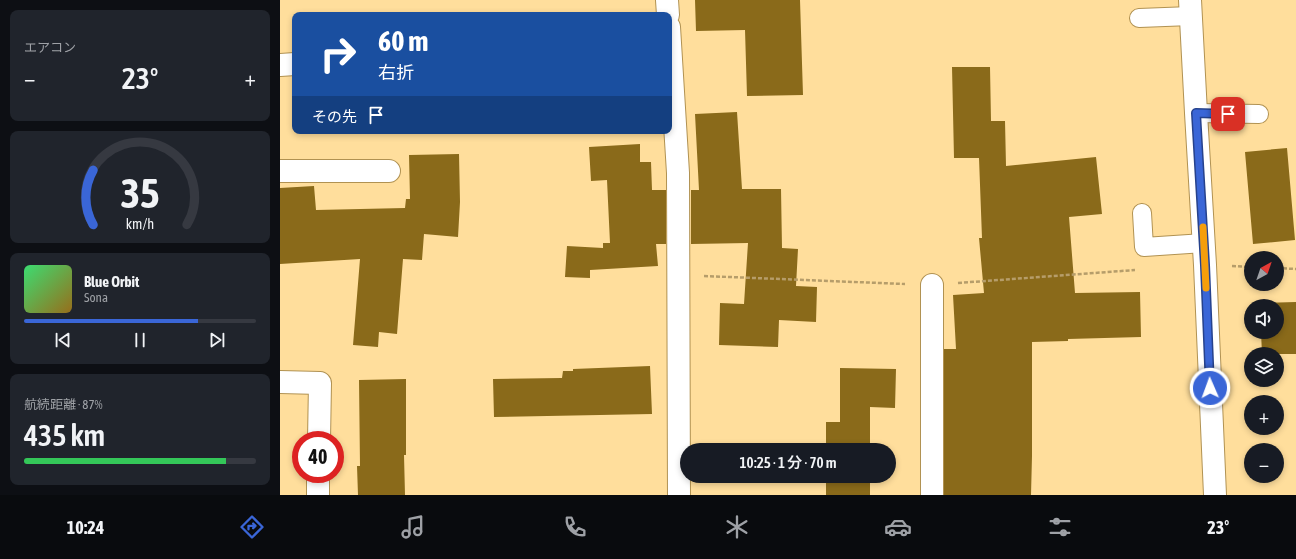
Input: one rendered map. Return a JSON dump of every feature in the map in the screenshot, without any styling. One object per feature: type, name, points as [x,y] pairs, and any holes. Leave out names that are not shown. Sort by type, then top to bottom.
[{"type":"street","points":[[667,0],[668,12]]},
{"type":"street","points":[[1191,8],[1204,243],[1215,495]]},
{"type":"street","points":[[280,65],[292,64]]},
{"type":"street","points":[[672,76],[678,173],[679,495]]},
{"type":"street","points":[[280,171],[390,171]]},
{"type":"street","points":[[932,285],[932,495]]},
{"type":"street","points":[[280,382],[320,383],[319,431]]},
{"type":"street","points":[[318,483],[318,495]]},
{"type":"lane","points":[[1139,18],[1191,8]]},
{"type":"lane","points":[[1196,113],[1260,114]]},
{"type":"lane","points":[[1142,213],[1144,247],[1204,243]]},
{"type":"path","points":[[1205,265],[1244,267]]},
{"type":"path","points":[[1284,268],[1296,269]]},
{"type":"path","points":[[678,275],[932,285],[1143,270]]},
{"type":"building","points":[[695,0],[800,0],[803,95],[747,96],[745,30],[696,31]]},
{"type":"building","points":[[952,67],[990,67],[991,121],[1005,121],[1006,166],[1096,157],[1102,214],[1069,217],[1075,293],[1140,292],[1141,337],[1068,339],[1068,341],[1032,342],[1031,495],[944,495],[944,349],[956,349],[953,295],[984,293],[979,238],[982,238],[979,158],[954,158]]},
{"type":"building","points":[[737,112],[742,189],[781,189],[782,248],[798,249],[796,286],[817,287],[816,322],[779,320],[778,347],[719,345],[720,303],[744,304],[748,243],[691,244],[691,190],[699,190],[695,114]]},
{"type":"building","points":[[640,144],[640,162],[651,162],[652,190],[666,190],[666,244],[656,244],[658,266],[590,270],[590,278],[565,277],[567,246],[603,248],[603,243],[610,243],[607,180],[591,181],[589,147]]},
{"type":"building","points":[[1287,148],[1295,240],[1253,244],[1245,152]]},
{"type":"building","points":[[459,154],[460,202],[458,237],[424,234],[422,260],[403,259],[397,334],[379,332],[378,347],[353,345],[360,259],[280,264],[280,188],[314,186],[316,210],[405,208],[406,199],[410,199],[409,155]]},
{"type":"building","points":[[1284,302],[1296,302],[1296,354],[1284,354],[1284,347],[1262,347],[1261,339],[1284,339]]},
{"type":"building","points":[[650,366],[652,414],[494,417],[493,379],[562,378],[563,371],[573,371],[573,369]]},
{"type":"building","points":[[840,368],[896,369],[895,408],[870,407],[870,443],[826,443],[826,422],[840,422]]},
{"type":"building","points":[[406,379],[406,455],[404,455],[405,495],[358,495],[357,466],[360,466],[359,380]]},
{"type":"building","points":[[826,483],[870,483],[870,495],[826,495]]},
{"type":"slow traffic","points":[[1203,227],[1206,288]]},
{"type":"route","points":[[1210,388],[1204,243],[1196,113],[1228,114]]}]
